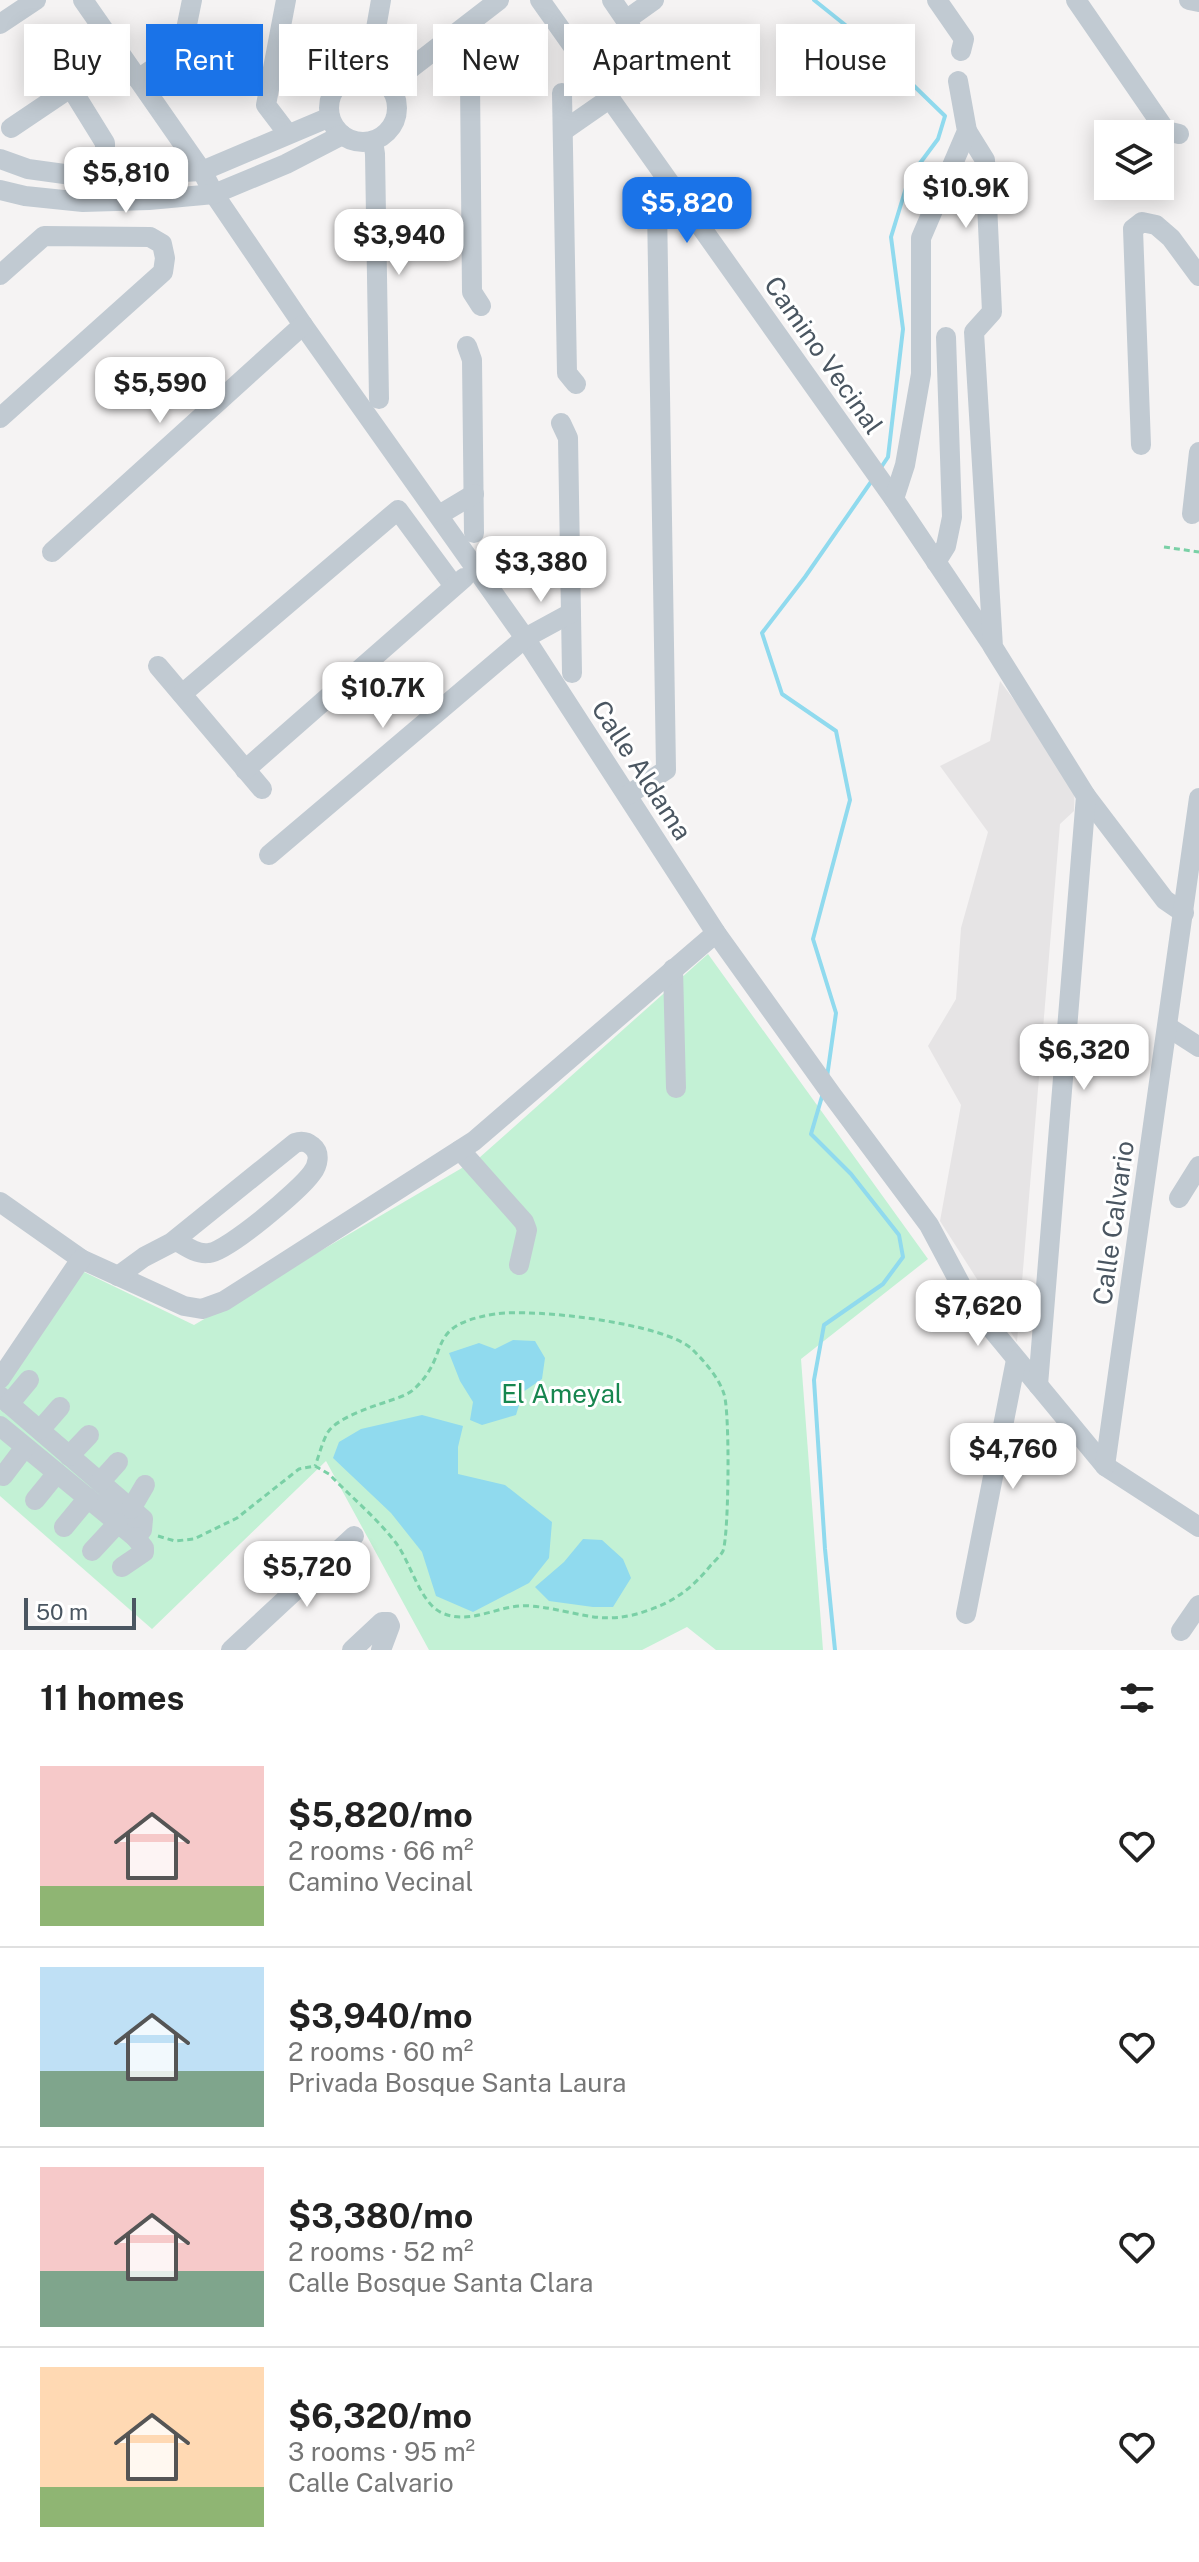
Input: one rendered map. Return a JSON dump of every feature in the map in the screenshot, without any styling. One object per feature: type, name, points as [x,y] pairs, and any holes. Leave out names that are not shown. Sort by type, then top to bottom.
[{"type":"street","points":[[0,24],[36,0]]},
{"type":"street","name":"Calle Aldama","points":[[83,0],[144,76],[300,329],[439,515],[465,577],[525,638],[716,933],[929,1225],[971,1304],[1105,1466],[1199,1527]]},
{"type":"street","points":[[144,76],[182,49],[192,0]]},
{"type":"street","points":[[284,128],[266,105],[286,0]]},
{"type":"street","points":[[377,24],[381,0]]},
{"type":"street","points":[[468,24],[499,0]]},
{"type":"street","name":"Camino Vecinal","points":[[540,0],[882,482],[993,647],[1086,796],[1165,900],[1184,913]]},
{"type":"street","points":[[612,0],[629,24]]},
{"type":"street","points":[[626,20],[654,0]]},
{"type":"street","points":[[937,0],[964,39],[961,51]]},
{"type":"street","points":[[1076,0],[1166,131],[1179,134]]},
{"type":"street","points":[[1189,0],[1199,2]]},
{"type":"street","points":[[417,63],[433,51]]},
{"type":"street","points":[[958,81],[967,131],[985,160],[992,312],[974,332],[993,647]]},
{"type":"street","points":[[562,93],[567,373],[576,384]]},
{"type":"street","points":[[11,128],[59,96]]},
{"type":"street","points":[[76,96],[105,143],[105,176]]},
{"type":"street","points":[[331,96],[330,117],[334,127],[342,135],[374,148]]},
{"type":"street","points":[[379,399],[374,148],[394,124],[398,110],[395,96]]},
{"type":"street","points":[[470,96],[472,292],[481,306]]},
{"type":"street","points":[[563,131],[609,99]]},
{"type":"street","points":[[0,159],[28,169],[86,177],[202,171],[284,128],[330,117]]},
{"type":"street","points":[[882,482],[905,465],[921,374],[921,238],[967,131]]},
{"type":"street","points":[[0,190],[83,202],[214,194],[286,164],[342,135]]},
{"type":"street","points":[[25,196],[28,169]]},
{"type":"street","points":[[628,795],[666,770],[657,206],[675,190]]},
{"type":"street","points":[[83,202],[83,236]]},
{"type":"street","points":[[1141,445],[1133,229],[1142,222],[1156,225],[1171,238],[1199,276]]},
{"type":"street","points":[[0,275],[44,236],[150,237],[162,244],[165,258],[163,272],[0,418]]},
{"type":"street","points":[[52,552],[300,329]]},
{"type":"street","points":[[936,562],[946,546],[952,517],[946,337]]},
{"type":"street","points":[[467,346],[472,360],[474,533]]},
{"type":"street","points":[[561,423],[568,438],[572,673]]},
{"type":"street","points":[[1192,514],[1199,452]]},
{"type":"street","points":[[439,515],[474,494]]},
{"type":"street","points":[[182,694],[398,510],[465,577],[245,770]]},
{"type":"street","points":[[269,855],[525,638],[571,613]]},
{"type":"street","points":[[158,666],[262,789]]},
{"type":"street","points":[[1038,1385],[1086,796]]},
{"type":"street","name":"Calle Calvario","points":[[1105,1466],[1199,798]]},
{"type":"street","points":[[0,1202],[81,1259],[184,1306],[202,1309],[224,1301],[474,1141],[716,933]]},
{"type":"street","points":[[673,969],[676,1088]]},
{"type":"street","points":[[1168,1027],[1199,1047]]},
{"type":"street","points":[[118,1276],[175,1240],[295,1143],[302,1141],[311,1144],[318,1152],[314,1172],[292,1195],[223,1248],[205,1254],[175,1240]]},
{"type":"street","points":[[460,1150],[524,1222],[527,1230],[519,1265]]},
{"type":"street","points":[[1179,1198],[1199,1166]]},
{"type":"street","points":[[0,1379],[81,1259]]},
{"type":"street","points":[[966,1614],[1016,1360]]},
{"type":"street","points":[[29,1380],[4,1400],[69,1456],[94,1490],[124,1516],[138,1534],[144,1552],[122,1567]]},
{"type":"street","points":[[40,1430],[60,1407]]},
{"type":"street","points":[[0,1426],[57,1473],[94,1490]]},
{"type":"street","points":[[69,1456],[89,1435]]},
{"type":"street","points":[[3,1476],[25,1447]]},
{"type":"street","points":[[64,1527],[118,1462]]},
{"type":"street","points":[[35,1500],[57,1473]]},
{"type":"street","points":[[92,1551],[124,1516],[145,1485]]},
{"type":"street","points":[[231,1650],[354,1536]]},
{"type":"street","points":[[1181,1631],[1199,1605]]},
{"type":"street","points":[[352,1650],[382,1622],[388,1622],[390,1626],[381,1650]]},
{"type":"path","points":[[1164,547],[1199,552]]},
{"type":"path","points":[[138,1534],[175,1541],[194,1539],[237,1518],[299,1469],[315,1466],[329,1474],[396,1544],[427,1601],[440,1612],[469,1618],[524,1605],[592,1619],[624,1617],[647,1611],[671,1601],[695,1585],[723,1551],[728,1434],[726,1397],[718,1380],[691,1348],[673,1336],[640,1326],[558,1315],[503,1312],[456,1324],[443,1335],[429,1373],[410,1393],[359,1412],[328,1430],[315,1466]]},
{"type":"shaded area","points":[[1000,681],[1075,782],[1074,811],[1060,824],[1017,1342],[940,1221],[961,1105],[928,1046],[956,999],[961,928],[988,832],[940,766],[990,741]]},
{"type":"green space","name":"El Ameyal","points":[[708,954],[928,1259],[801,1359],[823,1650],[716,1650],[687,1627],[642,1650],[429,1650],[326,1461],[152,1629],[0,1496],[0,1393],[82,1271],[194,1325],[479,1158]]},
{"type":"water","points":[[513,1340],[535,1341],[545,1358],[542,1379],[523,1392],[516,1415],[482,1425],[470,1420],[473,1402],[460,1381],[449,1353],[479,1343],[495,1349]]},
{"type":"water","points":[[422,1415],[463,1426],[458,1447],[458,1474],[505,1485],[552,1522],[549,1558],[529,1583],[473,1612],[436,1596],[422,1552],[391,1513],[333,1458],[339,1442],[361,1429]]},
{"type":"water","points":[[583,1539],[602,1540],[623,1559],[631,1578],[613,1607],[549,1601],[535,1587],[564,1562]]},
{"type":"waterway","points":[[814,0],[879,52],[945,116],[938,139],[909,178],[891,237],[903,329],[888,457],[880,469]]},
{"type":"waterway","points":[[827,1077],[836,1013],[813,939],[850,800],[836,731],[782,694],[762,633],[873,479]]},
{"type":"waterway","points":[[823,1093],[811,1134],[851,1174],[899,1235],[903,1257],[883,1284],[824,1325],[814,1380],[835,1650]]}]
